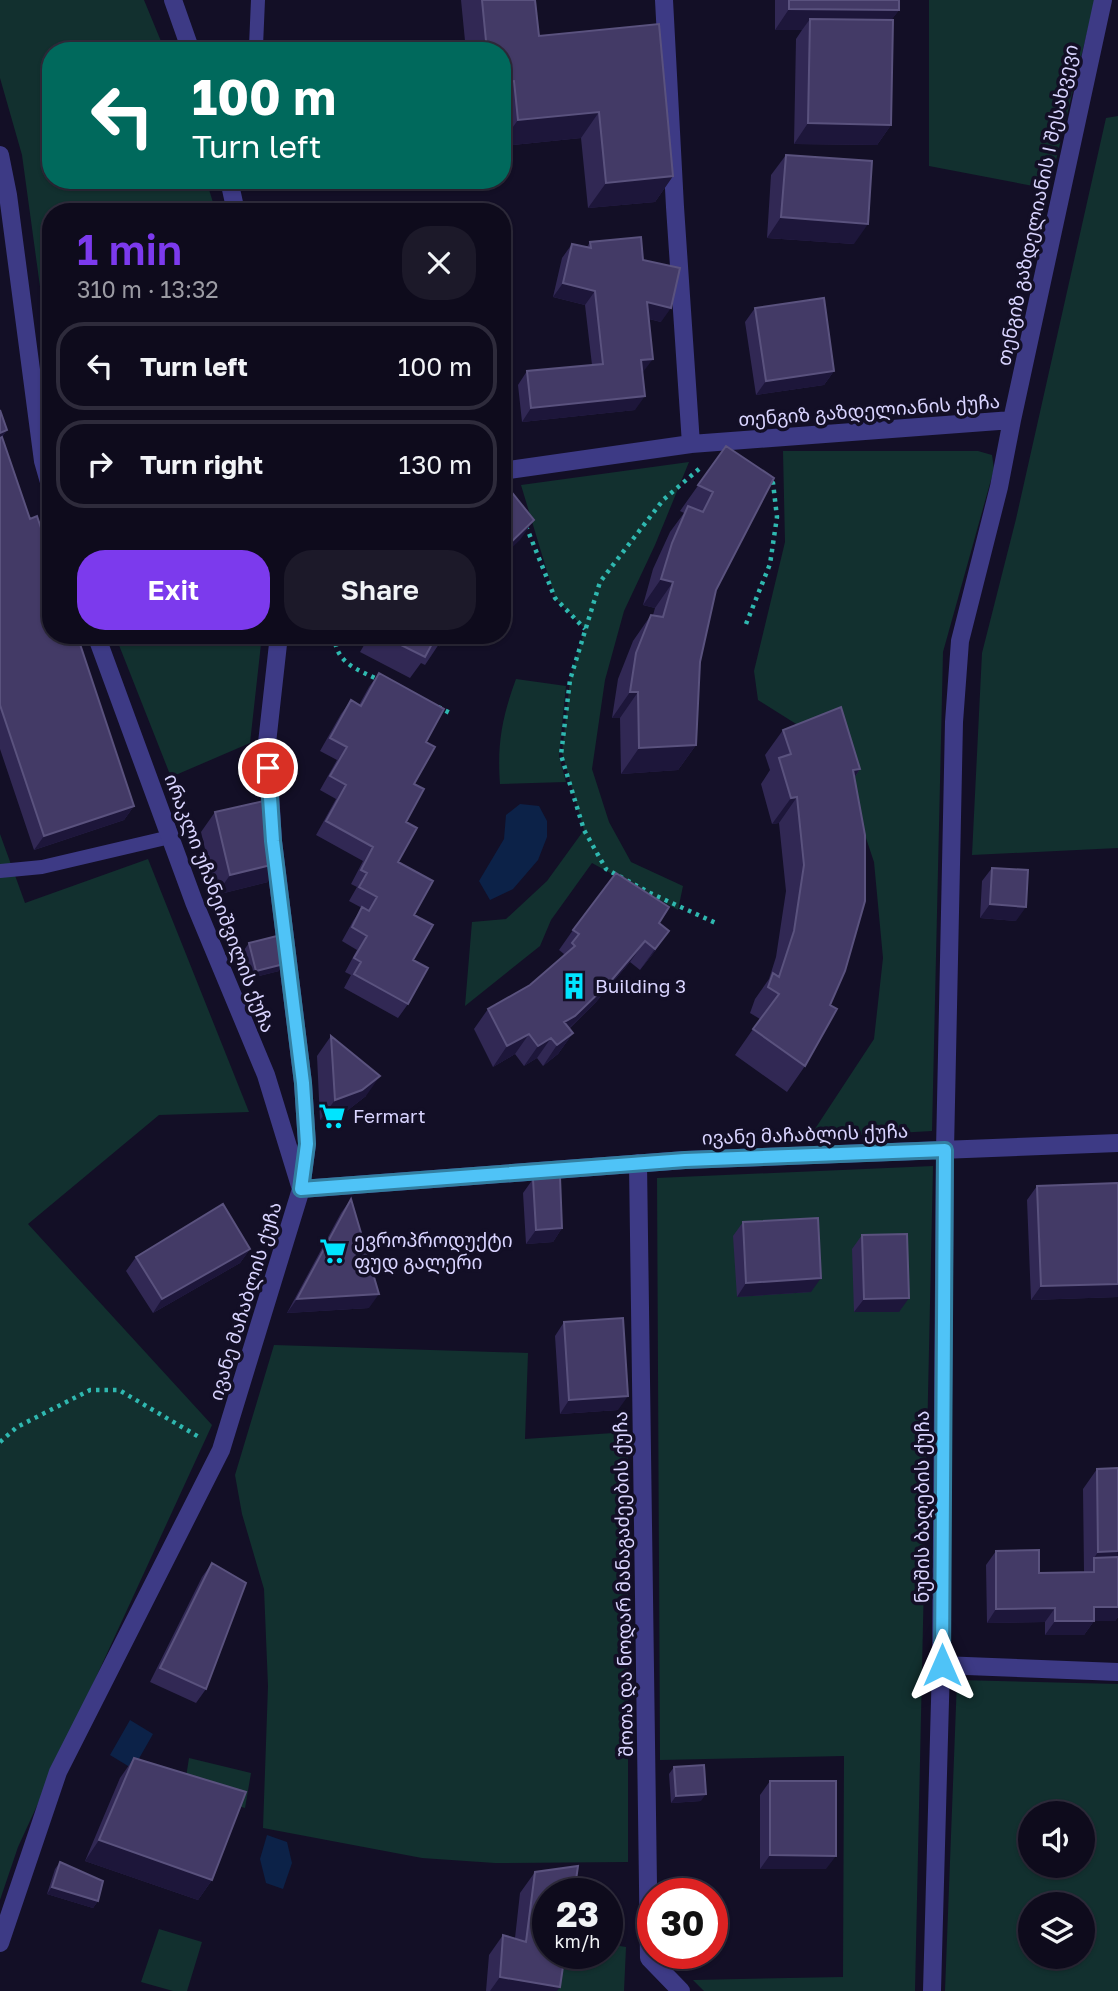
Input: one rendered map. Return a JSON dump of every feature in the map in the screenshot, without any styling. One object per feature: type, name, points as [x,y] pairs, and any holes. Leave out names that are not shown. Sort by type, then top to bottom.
[{"type":"street","points":[[173,0],[188,42]]},
{"type":"street","points":[[664,0],[691,444]]},
{"type":"street","name":"თენგიზ გაზდელიანის I შესახვევი","points":[[1012,420],[1103,0]]},
{"type":"street","points":[[0,155],[8,195],[42,453]]},
{"type":"street","name":"თენგიზ გაზდელიანის ქუჩა","points":[[511,470],[691,444],[1012,420],[999,487],[960,641],[954,722],[945,1150]]},
{"type":"street","name":"ირაკლი უჩანეიშვილის ქუჩა","points":[[99,644],[194,902],[265,1075],[301,1189]]},
{"type":"street","points":[[278,644],[267,743],[273,841],[303,1083],[307,1144],[301,1189]]},
{"type":"street","name":"ივანე მაჩაბლის ქუჩა","points":[[0,1943],[58,1772],[221,1450],[301,1189],[638,1163],[1118,1143]]},
{"type":"street","name":"ნუშის ბაღების ქუჩა","points":[[932,1991],[942,1665],[945,1150]]},
{"type":"street","name":"შოთა და ნოდარ მანაგაძეების ქუჩა","points":[[638,1163],[649,1958],[681,1991]]},
{"type":"street","points":[[942,1665],[1118,1672]]},
{"type":"lane","points":[[256,42],[258,0]]},
{"type":"lane","points":[[0,870],[42,867],[170,836]]},
{"type":"path","points":[[704,465],[663,500],[600,582],[570,680],[561,755],[584,830],[607,869],[650,893],[718,924]]},
{"type":"path","points":[[746,624],[770,564],[777,517],[773,483],[761,478]]},
{"type":"path","points":[[523,517],[555,598],[586,629]]},
{"type":"path","points":[[335,644],[335,649],[349,666],[387,683]]},
{"type":"path","points":[[437,707],[450,713]]},
{"type":"path","points":[[0,1442],[17,1427],[90,1390],[119,1391],[221,1450]]},
{"type":"green space","points":[[0,0],[144,0],[161,42],[42,42],[42,189],[209,189],[213,203],[42,203],[42,301],[22,155],[0,78]]},
{"type":"green space","points":[[929,0],[1095,0],[1049,189],[929,166]]},
{"type":"green space","points":[[1118,116],[1118,848],[972,855],[982,653],[1016,519],[1106,118]]},
{"type":"green space","points":[[783,451],[978,451],[992,455],[994,469],[943,652],[932,1131],[809,1138],[874,1039],[883,958],[874,862],[846,778],[828,744],[758,700],[754,671],[785,542]]},
{"type":"green space","points":[[689,462],[624,611],[605,680],[592,769],[609,822],[631,862],[683,886],[678,910],[592,863],[551,920],[540,946],[465,1006],[472,922],[506,919],[547,881],[584,830],[562,753],[570,680],[585,629],[555,598],[521,485]]},
{"type":"green space","points":[[119,644],[261,644],[250,743],[171,777]]},
{"type":"green space","points":[[516,679],[566,686],[559,756],[566,782],[500,784],[502,731]]},
{"type":"green space","points":[[0,834],[25,903],[148,859],[249,1112],[159,1115],[28,1224],[212,1425],[18,1847],[0,1900]]},
{"type":"green space","points":[[933,1166],[915,1991],[704,1991],[693,1980],[843,1977],[844,1756],[660,1760],[657,1178]]},
{"type":"green space","points":[[274,1345],[528,1353],[525,1439],[628,1432],[628,1862],[495,1863],[422,1858],[263,1828],[268,1686],[264,1589],[242,1514],[235,1475]]},
{"type":"green space","points":[[957,1680],[1118,1684],[1118,1991],[945,1991]]},
{"type":"green space","points":[[189,1758],[251,1773],[245,1808],[184,1790]]},
{"type":"green space","points":[[159,1929],[202,1942],[187,1991],[173,1991],[141,1982]]},
{"type":"green space","points":[[623,1947],[626,1947],[624,1991],[553,1991],[556,1969],[623,1969]]},
{"type":"water","points":[[520,804],[539,806],[547,821],[547,837],[538,860],[513,889],[490,900],[479,881],[504,839],[506,815]]},
{"type":"water","points":[[130,1720],[153,1734],[133,1769],[110,1755]]},
{"type":"water","points":[[267,1835],[287,1842],[292,1863],[283,1889],[266,1883],[260,1859]]},
{"type":"building","points":[[482,0],[535,0],[539,36],[659,24],[673,176],[606,183],[599,112],[518,120],[514,81],[511,81],[511,42],[486,42]]},
{"type":"building","points":[[789,0],[899,0],[899,10],[789,9]]},
{"type":"building","points":[[810,19],[893,20],[891,125],[808,123]]},
{"type":"building","points":[[786,155],[872,161],[868,224],[781,217]]},
{"type":"building","points":[[641,237],[643,260],[680,268],[671,308],[647,302],[653,359],[641,360],[645,396],[531,408],[527,371],[603,364],[595,291],[563,283],[572,244],[591,248],[590,242]]},
{"type":"building","points":[[824,298],[834,371],[766,381],[755,308]]},
{"type":"building","points":[[0,410],[7,430],[0,433]]},
{"type":"building","points":[[2,437],[30,519],[37,516],[42,531],[42,644],[80,644],[134,806],[44,836],[0,705]]},
{"type":"building","points":[[726,446],[774,478],[716,590],[700,662],[696,745],[639,748],[638,692],[630,692],[636,653],[651,615],[663,617],[673,582],[661,579],[672,543],[688,506],[703,512],[713,492],[698,485]]},
{"type":"building","points":[[511,491],[534,520],[511,542]]},
{"type":"building","points":[[399,644],[432,644],[425,657]]},
{"type":"building","points":[[379,673],[444,709],[426,742],[435,747],[414,784],[424,789],[406,822],[417,828],[398,862],[433,881],[414,915],[433,925],[413,960],[428,968],[408,1004],[354,974],[361,962],[354,958],[367,936],[352,927],[362,907],[369,911],[377,897],[359,887],[367,873],[361,870],[373,847],[326,821],[346,785],[330,776],[347,747],[330,738],[351,700],[361,706]]},
{"type":"building","points":[[841,707],[860,769],[853,770],[865,835],[865,901],[845,971],[830,1005],[837,1009],[805,1066],[753,1029],[779,994],[768,987],[773,973],[779,977],[794,931],[804,865],[797,797],[791,798],[779,758],[791,754],[783,730]]},
{"type":"building","points":[[268,800],[283,862],[230,875],[215,812]]},
{"type":"building","points":[[992,868],[1028,870],[1026,907],[990,904]]},
{"type":"building","name":"Building 3","points":[[616,873],[669,907],[659,923],[669,931],[655,949],[645,941],[610,982],[575,1016],[564,1022],[573,1033],[557,1045],[551,1038],[538,1046],[529,1034],[507,1046],[488,1009],[530,985],[575,946],[572,943],[579,934],[573,930]]},
{"type":"building","points":[[277,936],[284,964],[256,971],[249,943]]},
{"type":"building","points":[[331,1036],[380,1076],[362,1090],[335,1100]]},
{"type":"building","points":[[560,1177],[562,1228],[536,1230],[533,1179]]},
{"type":"building","points":[[1118,1183],[1118,1284],[1041,1286],[1037,1186]]},
{"type":"building","points":[[351,1199],[379,1294],[297,1299]]},
{"type":"building","points":[[223,1204],[250,1249],[162,1299],[136,1257]]},
{"type":"building","points":[[818,1218],[821,1278],[746,1283],[743,1222]]},
{"type":"building","points":[[907,1234],[909,1298],[864,1299],[862,1235]]},
{"type":"building","points":[[623,1318],[628,1396],[569,1400],[564,1322]]},
{"type":"building","points":[[1118,1468],[1118,1551],[1098,1552],[1097,1469]]},
{"type":"building","points":[[1039,1550],[1039,1573],[1094,1572],[1094,1558],[1118,1557],[1118,1607],[1094,1607],[1094,1621],[1055,1621],[1055,1608],[996,1609],[996,1551]]},
{"type":"building","points":[[212,1563],[246,1583],[206,1689],[160,1668]]},
{"type":"building","points":[[134,1758],[246,1792],[212,1880],[99,1840]]},
{"type":"building","points":[[704,1765],[706,1794],[676,1796],[674,1767]]},
{"type":"building","points":[[770,1781],[836,1781],[836,1856],[770,1855]]},
{"type":"building","points":[[60,1862],[103,1881],[98,1901],[52,1887]]},
{"type":"building","points":[[578,1866],[576,1878],[534,1878],[535,1872]]},
{"type":"building","points":[[532,1895],[532,1969],[563,1969],[560,1987],[500,1977],[503,1935],[526,1942]]},
{"type":"place","name":"Building 3","points":[[574,986]]},
{"type":"place","name":"Fermart","points":[[332,1116]]},
{"type":"place","name":"ევროპროდუქტი ფუდ გალერი","points":[[333,1251]]},
{"type":"route","points":[[268,768],[273,841],[303,1083],[307,1144],[301,1189],[685,1160],[945,1150],[942,1665]]}]
